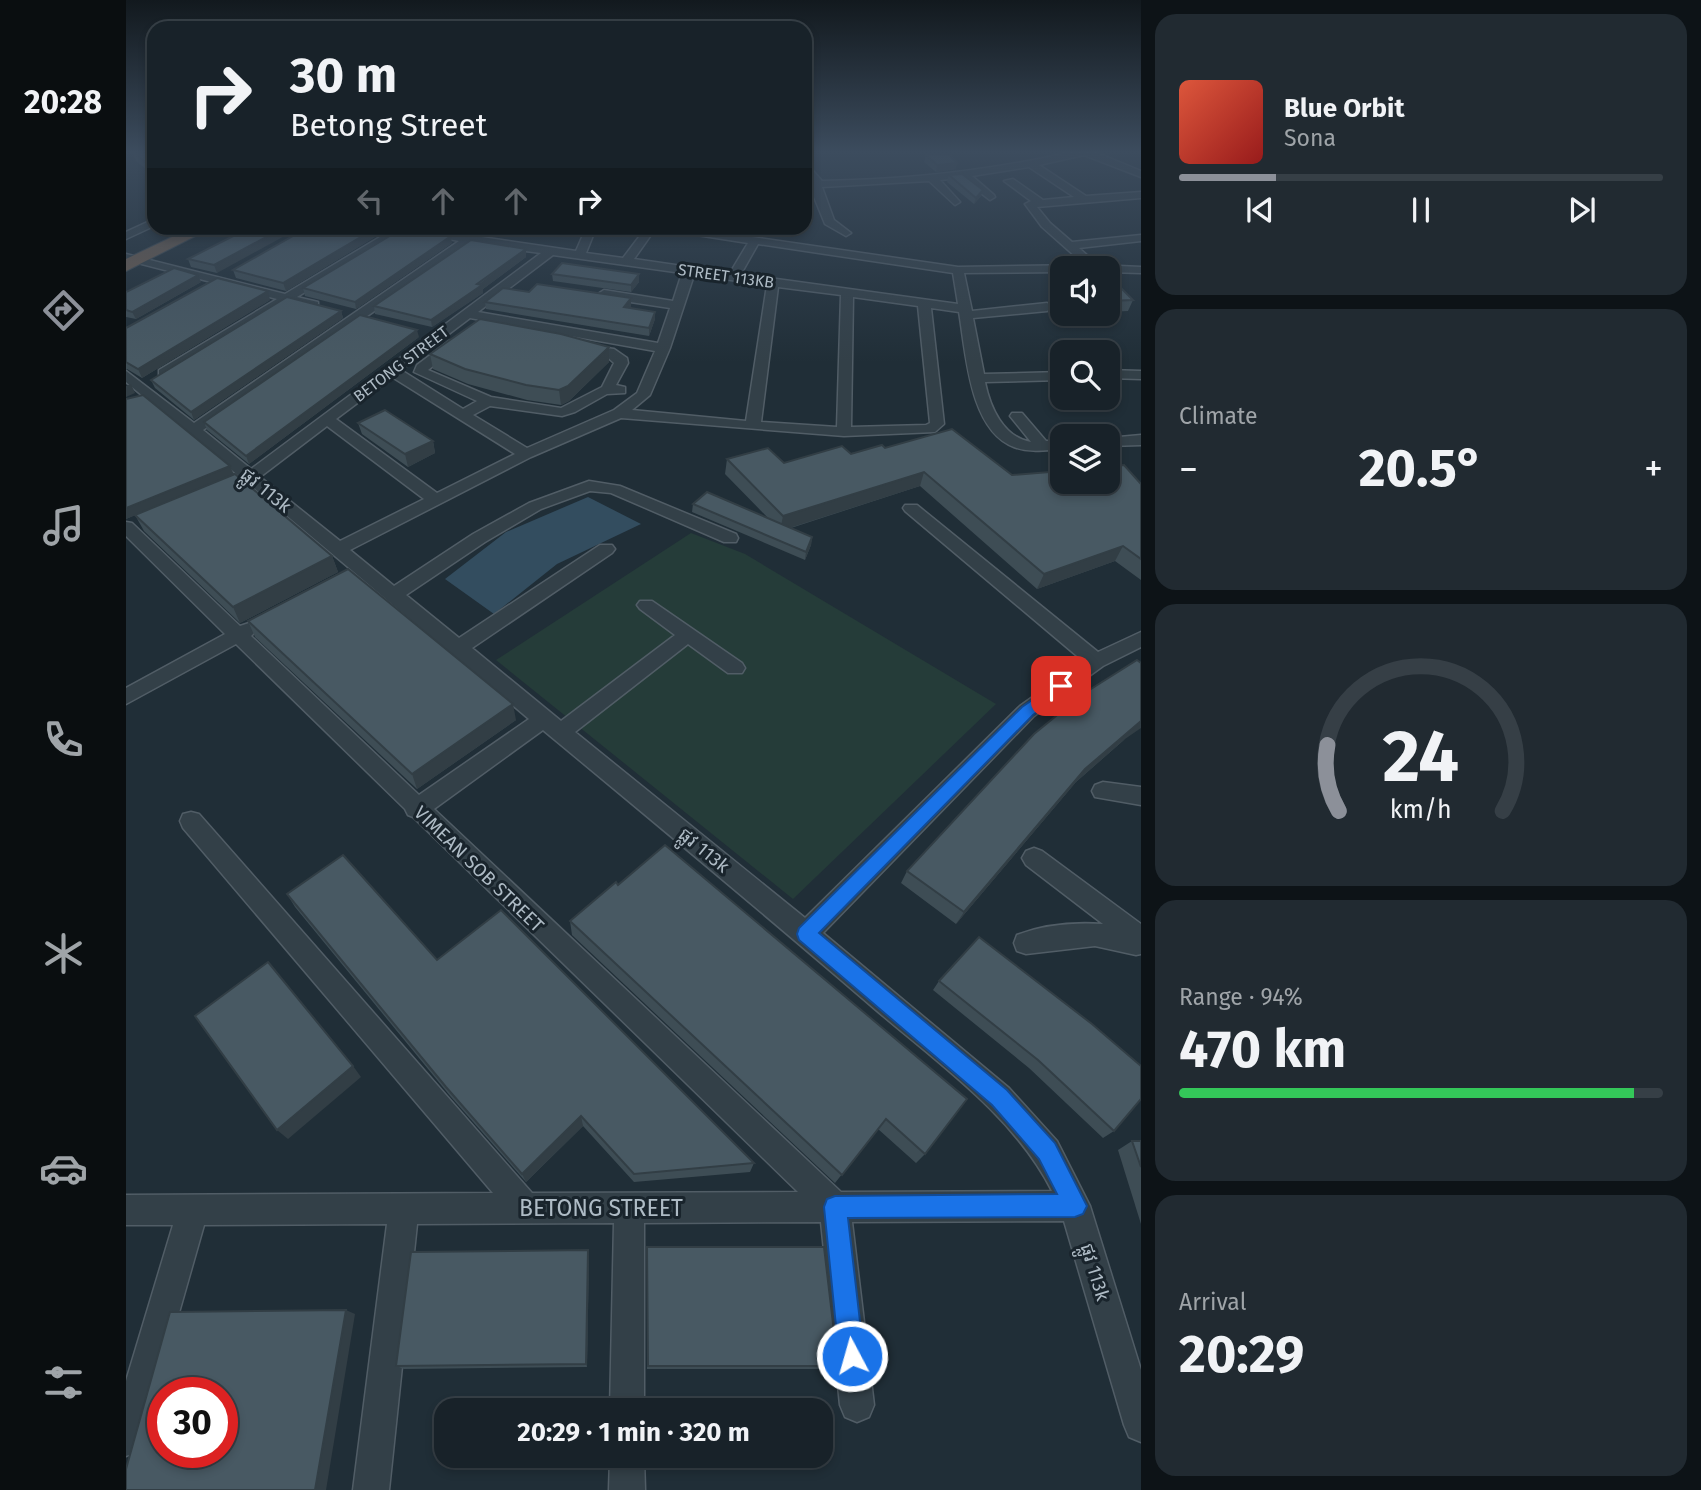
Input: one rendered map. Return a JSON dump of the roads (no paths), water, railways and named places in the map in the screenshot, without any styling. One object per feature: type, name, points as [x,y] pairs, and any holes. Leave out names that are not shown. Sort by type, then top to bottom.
[{"type":"highway","points":[[129,259],[165,235]]},
{"type":"highway","points":[[129,259],[186,235]]},
{"type":"street","points":[[830,223],[846,233]]},
{"type":"street","points":[[1046,223],[1082,256]]},
{"type":"street","points":[[126,236],[147,226]]},
{"type":"street","points":[[139,389],[392,235]]},
{"type":"street","name":"STREET 113KB","points":[[442,235],[924,303],[965,312],[1047,307]]},
{"type":"street","points":[[580,255],[588,235]]},
{"type":"street","points":[[626,262],[646,235]]},
{"type":"street","points":[[721,235],[958,270],[1050,268]]},
{"type":"street","points":[[1069,246],[1141,238]]},
{"type":"street","points":[[193,430],[351,314],[469,240]]},
{"type":"street","points":[[734,277],[755,240]]},
{"type":"street","name":"BETONG STREET","points":[[225,487],[250,477],[391,371],[430,338],[519,282],[551,251]]},
{"type":"street","points":[[129,259],[351,314]]},
{"type":"street","points":[[1120,269],[1141,270]]},
{"type":"street","points":[[958,270],[982,401],[992,419],[1015,444],[1027,448],[1050,446]]},
{"type":"street","points":[[338,549],[526,454],[619,413],[643,395],[663,348],[689,271]]},
{"type":"street","points":[[753,426],[773,282]]},
{"type":"street","points":[[595,293],[678,306]]},
{"type":"street","points":[[844,432],[846,293]]},
{"type":"street","points":[[619,413],[844,432],[930,429],[937,424],[924,303]]},
{"type":"street","points":[[467,314],[663,348]]},
{"type":"street","points":[[498,330],[549,342],[609,352],[620,358],[621,363],[608,387],[572,410],[562,412],[488,401],[421,372],[422,368],[472,331],[498,330]]},
{"type":"street","points":[[549,342],[562,331]]},
{"type":"street","points":[[430,338],[447,349]]},
{"type":"street","points":[[391,371],[526,454]]},
{"type":"street","points":[[1120,374],[1141,375]]},
{"type":"street","points":[[979,379],[1050,376]]},
{"type":"street","points":[[608,387],[643,395]]},
{"type":"street","name":"ផ្លូវ 113k","points":[[139,389],[338,549],[357,573],[393,595],[806,934],[999,1098],[1047,1151],[1075,1206],[1141,1425]]},
{"type":"street","points":[[461,416],[488,401]]},
{"type":"street","points":[[1017,416],[1042,446]]},
{"type":"street","points":[[327,419],[436,500]]},
{"type":"street","points":[[1120,441],[1141,440]]},
{"type":"street","points":[[393,595],[479,538],[535,506],[589,486],[614,489],[730,538]]},
{"type":"street","points":[[911,508],[1096,660]]},
{"type":"street","name":"VIMEAN SOB STREET","points":[[130,527],[416,809],[835,1207]]},
{"type":"street","points":[[458,648],[606,549]]},
{"type":"street","points":[[646,605],[735,668]]},
{"type":"street","points":[[126,697],[264,621]]},
{"type":"street","points":[[416,809],[552,725],[687,635]]},
{"type":"street","points":[[806,934],[1027,711],[1096,660],[1141,639]]},
{"type":"street","points":[[1104,791],[1141,796]]},
{"type":"street","points":[[191,821],[524,1208]]},
{"type":"street","points":[[1034,858],[1141,939]]},
{"type":"street","points":[[1026,943],[1088,933],[1118,936],[1141,946]]},
{"type":"street","name":"BETONG STREET","points":[[126,1209],[1075,1206]]},
{"type":"street","points":[[835,1207],[857,1405]]},
{"type":"street","points":[[371,1490],[404,1208]]},
{"type":"street","points":[[627,1398],[629,1208]]},
{"type":"street","points":[[126,1439],[193,1209]]},
{"type":"street","points":[[627,1468],[627,1490]]},
{"type":"water","points":[[588,497],[641,524],[557,564],[494,614],[445,579],[506,532]]}]
